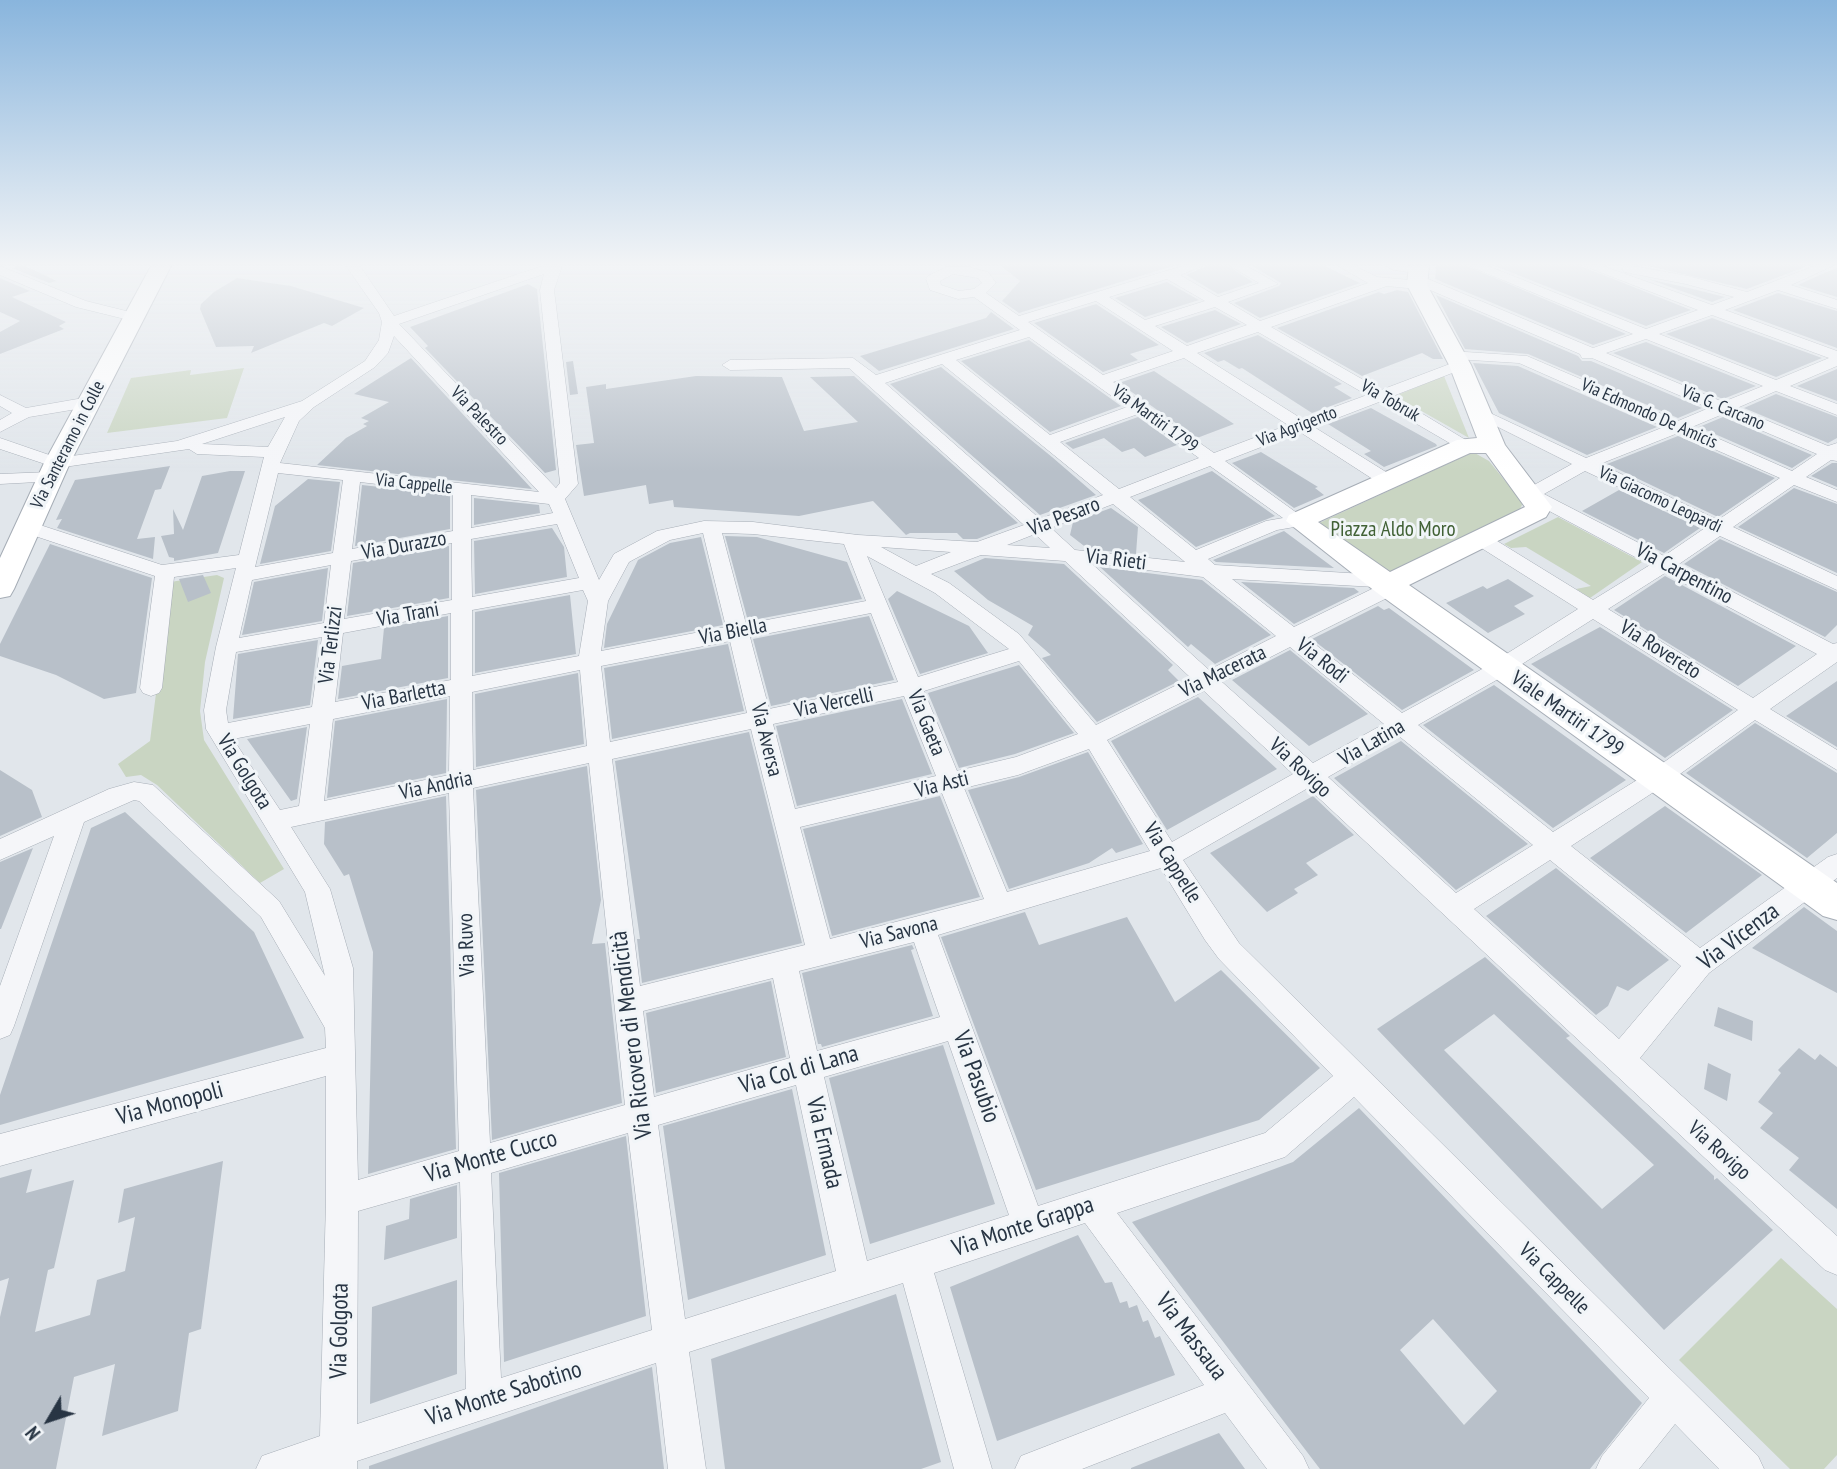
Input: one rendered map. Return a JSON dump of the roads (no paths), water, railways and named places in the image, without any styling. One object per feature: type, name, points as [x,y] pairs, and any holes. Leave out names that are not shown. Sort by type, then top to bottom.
[{"type":"street","name":"Via Santeramo in Colle","points":[[0,589],[54,470],[124,335]]},
{"type":"street","points":[[0,478],[180,446],[308,404],[375,359],[387,335]]},
{"type":"street","name":"Via Palestro","points":[[400,335],[560,508]]},
{"type":"street","points":[[552,335],[569,484],[560,508],[598,590]]},
{"type":"street","points":[[874,381],[1021,335]]},
{"type":"street","name":"Via Martiri 1799","points":[[1037,335],[1299,521]]},
{"type":"street","points":[[1159,335],[1388,481]]},
{"type":"street","points":[[1102,381],[1239,335]]},
{"type":"street","name":"Via Tobruk","points":[[1274,335],[1466,445]]},
{"type":"street","points":[[1386,585],[1482,540],[1537,511],[1539,507],[1493,446],[1446,335]]},
{"type":"street","name":"Via G. Carcano","points":[[1551,335],[1835,453]]},
{"type":"street","points":[[1547,369],[1644,335]]},
{"type":"street","points":[[1652,335],[1837,410]]},
{"type":"street","points":[[1776,335],[1837,358]]},
{"type":"street","points":[[1531,494],[1585,464],[1679,428],[1837,358]]},
{"type":"street","name":"Via Rodi","points":[[945,359],[1699,964]]},
{"type":"street","name":"Via Edmondo De Amicis","points":[[1458,359],[1522,359],[1837,497]]},
{"type":"street","name":"Via Agrigento","points":[[1213,460],[1379,395],[1458,359]]},
{"type":"street","name":"Via Rovigo","points":[[730,365],[853,363],[1070,555],[1310,778],[1837,1258]]},
{"type":"street","points":[[0,400],[24,413]]},
{"type":"street","points":[[0,427],[24,413],[89,402]]},
{"type":"street","name":"Via Golgota","points":[[308,404],[292,418],[273,460],[226,648],[215,710],[219,733],[317,889],[339,968],[342,1200],[338,1458]]},
{"type":"street","points":[[1048,441],[1140,408]]},
{"type":"street","name":"Via Giacomo Leopardi","points":[[1482,415],[1837,584]]},
{"type":"street","points":[[0,443],[54,470]]},
{"type":"street","points":[[1199,565],[1273,525],[1299,521],[1466,445],[1493,446]]},
{"type":"street","name":"Via Cappelle","points":[[180,446],[273,460],[352,477],[462,489],[560,508]]},
{"type":"street","name":"Via Latina","points":[[1168,856],[1404,725],[1501,667],[1835,453]]},
{"type":"street","name":"Via Pesaro","points":[[915,573],[1213,460]]},
{"type":"street","name":"Via Terlizzi","points":[[310,813],[352,477]]},
{"type":"street","name":"Via Ruvo","points":[[462,489],[461,781],[484,1400]]},
{"type":"street","name":"Via Carpentino","points":[[1531,494],[1836,653]]},
{"type":"street","name":"Via Durazzo","points":[[165,571],[245,568],[341,557],[461,536],[560,508]]},
{"type":"street","name":"Viale Martiri 1799","points":[[1299,521],[1837,904]]},
{"type":"street","points":[[27,527],[165,571],[151,688]]},
{"type":"street","name":"Via Cappelle","points":[[598,590],[621,558],[646,543],[678,531],[711,527],[753,528],[851,539],[915,573],[992,622],[1025,652],[1094,738],[1214,932],[1229,951],[1673,1398]]},
{"type":"street","name":"Via Aversa","points":[[711,527],[821,953]]},
{"type":"street","name":"Via Rieti","points":[[851,539],[1199,565],[1386,585]]},
{"type":"street","name":"Via Gaeta","points":[[851,539],[1000,906]]},
{"type":"street","name":"Via Rovereto","points":[[1482,540],[1837,761]]},
{"type":"street","name":"Via Macerata","points":[[1094,738],[1205,680],[1292,639],[1386,585]]},
{"type":"street","name":"Via Trani","points":[[226,648],[461,605],[598,590]]},
{"type":"street","name":"Via Ricovero di Mendicità","points":[[598,590],[589,659],[598,752],[687,1469]]},
{"type":"street","name":"Via Biella","points":[[589,659],[877,605]]},
{"type":"street","name":"Via Vercelli","points":[[598,752],[911,687],[1025,652]]},
{"type":"street","points":[[1454,908],[1658,778],[1836,653]]},
{"type":"street","name":"Via Barletta","points":[[219,733],[589,659]]},
{"type":"street","name":"Via Asti","points":[[786,821],[1018,766],[1094,738]]},
{"type":"street","name":"Via Andria","points":[[274,821],[598,752]]},
{"type":"street","points":[[0,850],[74,815],[134,791],[145,792],[270,909],[340,1026]]},
{"type":"street","points":[[0,1026],[74,815]]},
{"type":"street","name":"Via Savona","points":[[628,1002],[922,928],[1168,856]]},
{"type":"street","name":"Via Vicenza","points":[[1620,1060],[1699,964],[1837,864]]},
{"type":"street","name":"Via Pasubio","points":[[922,928],[1030,1225]]},
{"type":"street","name":"Via Ermada","points":[[782,963],[855,1282]]},
{"type":"street","name":"Via Col di Lana","points":[[641,1114],[957,1025]]},
{"type":"street","name":"Via Monopoli","points":[[0,1150],[340,1058]]},
{"type":"street","name":"Via Monte Grappa","points":[[671,1341],[1274,1146],[1354,1077]]},
{"type":"street","name":"Via Monte Cucco","points":[[342,1200],[641,1114]]},
{"type":"street","name":"Via Massaua","points":[[1091,1205],[1290,1469]]},
{"type":"street","points":[[914,1263],[973,1469]]},
{"type":"street","name":"Via Monte Sabotino","points":[[275,1469],[338,1458],[484,1400],[671,1341]]},
{"type":"street","points":[[1034,1469],[1232,1392]]},
{"type":"street","points":[[1615,1469],[1673,1398],[1745,1469]]},
{"type":"park label","name":"Piazza Aldo Moro","points":[[1393,530]]}]
